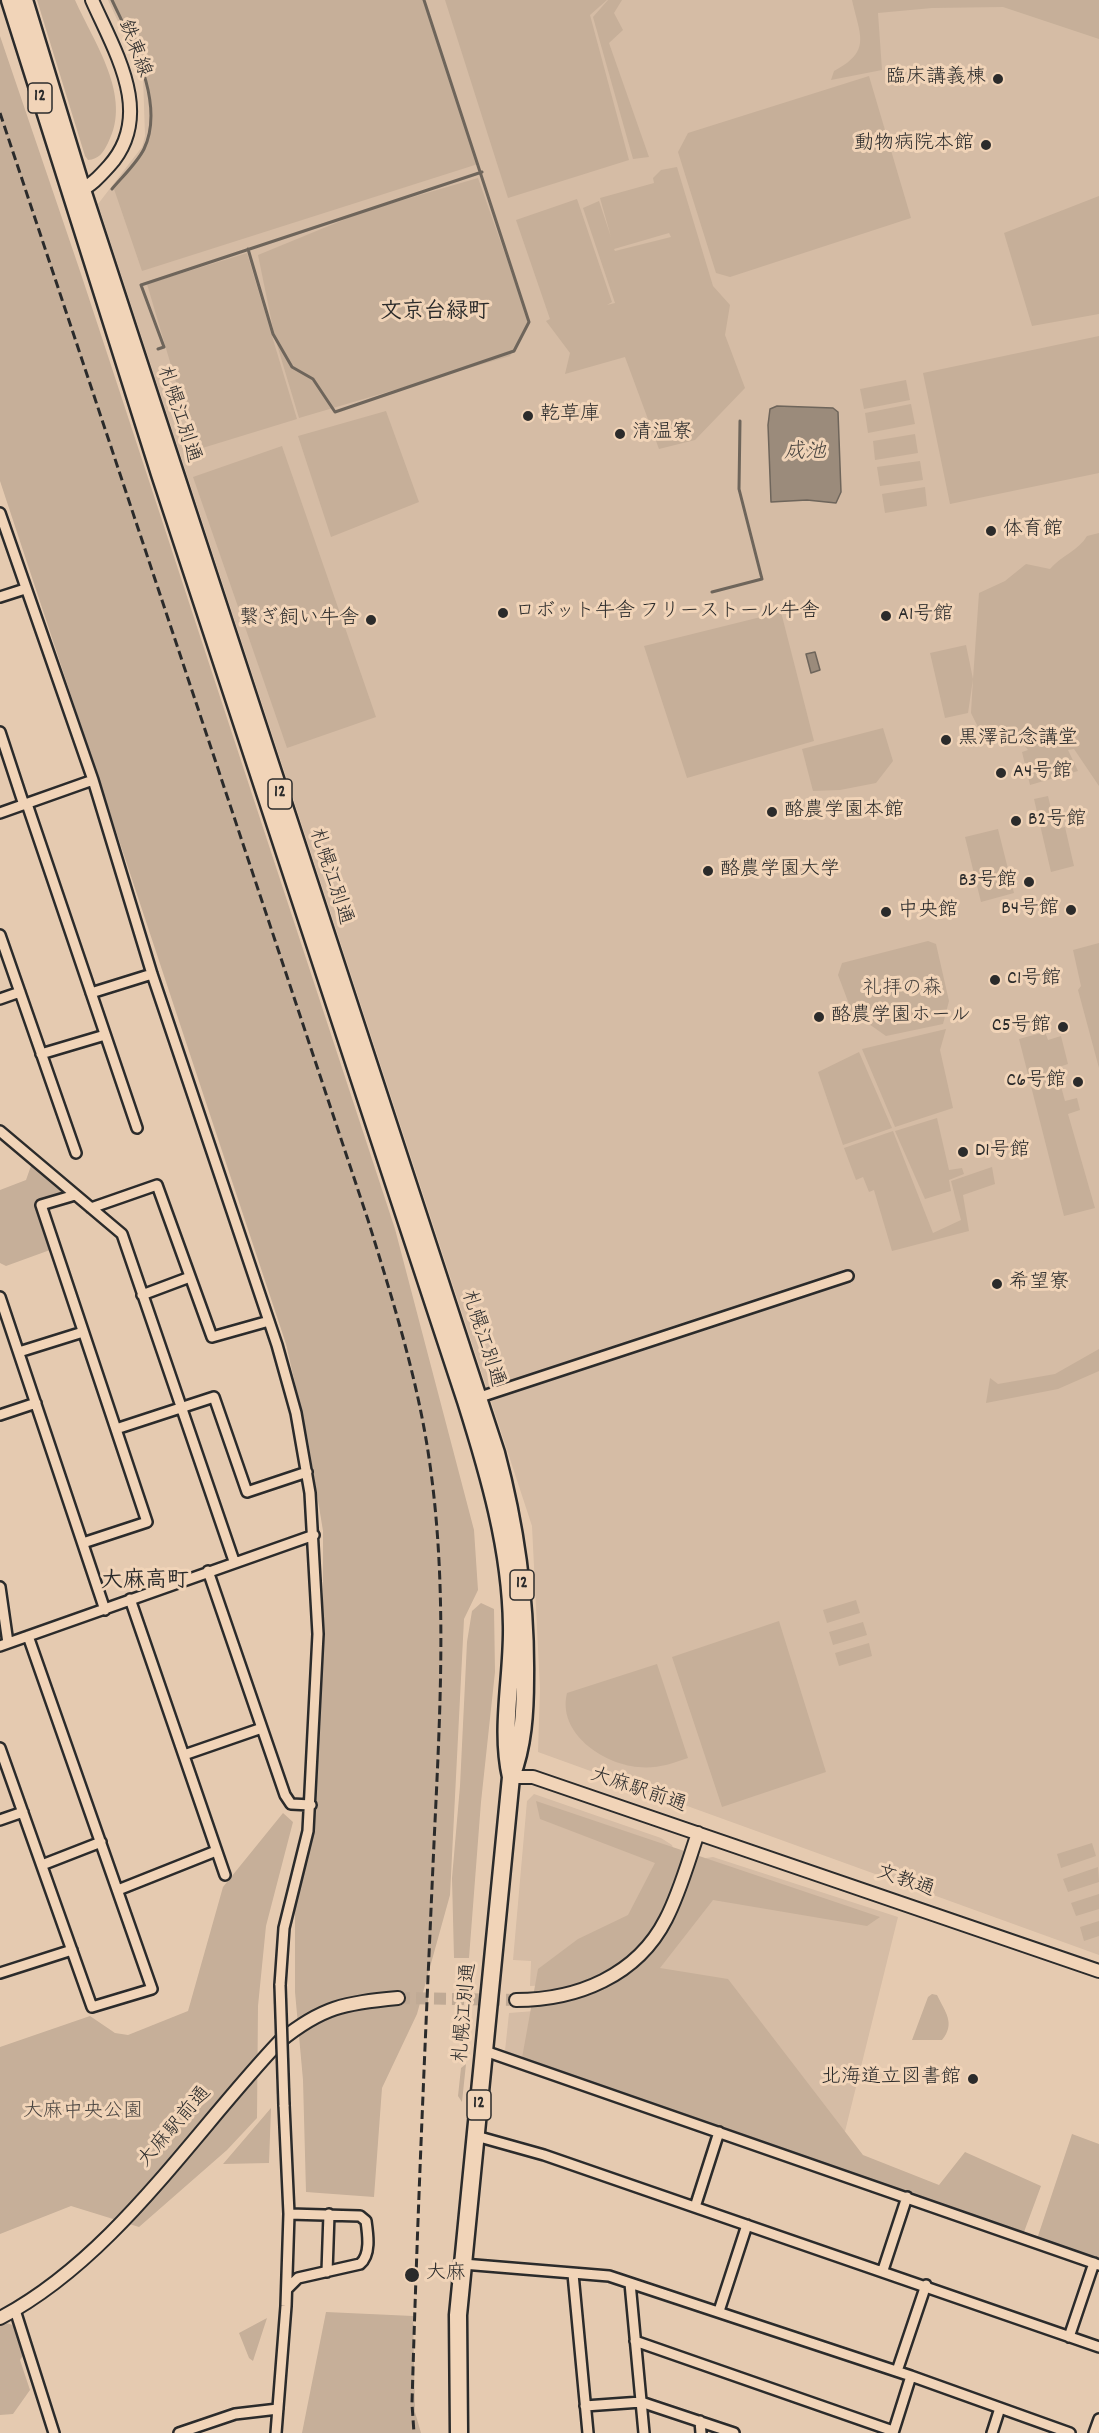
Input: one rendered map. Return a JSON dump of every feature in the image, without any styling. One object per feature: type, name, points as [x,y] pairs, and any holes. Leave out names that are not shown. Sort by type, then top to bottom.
[{"type":"highway","name":"札幌江別通","points":[[10,0],[76,193],[472,1399],[494,1499],[507,1575],[512,1658],[505,1751],[511,1777],[463,2264],[457,2365],[459,2433]]},
{"type":"highway","name":"札幌江別通","points":[[24,0],[76,193]]},
{"type":"street","name":"鉄東線","points":[[76,193],[100,176],[122,148],[131,117],[128,85],[92,0]]},
{"type":"street","points":[[0,513],[93,780],[152,974],[269,1321],[296,1413],[307,1472],[314,1534],[318,1634],[311,1805],[308,1831],[284,1928],[280,1985],[289,2214],[287,2289],[276,2433]]},
{"type":"street","points":[[0,597],[25,589]]},
{"type":"street","points":[[0,732],[137,1128]]},
{"type":"street","points":[[0,813],[93,780]]},
{"type":"street","points":[[0,935],[76,1153]]},
{"type":"street","points":[[91,993],[152,974]]},
{"type":"street","points":[[0,999],[20,992]]},
{"type":"street","points":[[41,1054],[105,1035]]},
{"type":"street","points":[[0,1131],[122,1234],[234,1561]]},
{"type":"street","points":[[91,1208],[157,1185],[212,1337],[269,1321]]},
{"type":"street","points":[[75,1195],[41,1205],[147,1522],[83,1543]]},
{"type":"street","points":[[472,1399],[848,1276]]},
{"type":"street","points":[[142,1295],[190,1277]]},
{"type":"street","points":[[0,1297],[105,1610]]},
{"type":"street","points":[[19,1352],[83,1332]]},
{"type":"street","points":[[116,1429],[214,1397],[247,1492],[307,1472]]},
{"type":"street","points":[[0,1414],[36,1403]]},
{"type":"street","points":[[0,1587],[4,1645],[314,1534]]},
{"type":"street","points":[[208,1571],[288,1802],[311,1805]]},
{"type":"street","points":[[130,1599],[225,1875]]},
{"type":"street","points":[[0,1748],[92,2007],[152,1989],[28,1636]]},
{"type":"street","points":[[184,1755],[262,1728]]},
{"type":"street","name":"大麻駅前通","points":[[511,1777],[533,1777],[698,1833],[666,1919],[655,1938],[638,1957],[616,1974],[576,1992],[552,1999],[516,2000]]},
{"type":"street","points":[[0,1820],[23,1812]]},
{"type":"street","name":"文教通","points":[[698,1833],[1099,1971]]},
{"type":"street","points":[[42,1864],[101,1842]]},
{"type":"street","points":[[118,1890],[216,1851]]},
{"type":"street","points":[[0,1973],[72,1950]]},
{"type":"street","name":"大麻駅前通","points":[[0,2318],[46,2291],[97,2247],[280,2041],[304,2021],[324,2011],[360,2002],[398,1998]]},
{"type":"street","points":[[485,2051],[1096,2264],[1069,2337]]},
{"type":"street","points":[[694,2207],[719,2132]]},
{"type":"street","points":[[476,2136],[544,2155],[883,2270],[1099,2347]]},
{"type":"street","points":[[883,2270],[907,2197]]},
{"type":"street","points":[[287,2289],[298,2278],[352,2267],[364,2261],[367,2236],[366,2221],[360,2216],[289,2214]]},
{"type":"street","points":[[327,2272],[329,2214]]},
{"type":"street","points":[[718,2311],[747,2225]]},
{"type":"street","points":[[463,2264],[609,2276],[897,2371],[1000,2408],[1043,2428],[1070,2433]]},
{"type":"street","points":[[573,2274],[588,2433]]},
{"type":"street","points":[[630,2283],[645,2433]]},
{"type":"street","points":[[897,2371],[926,2286]]},
{"type":"street","points":[[15,2310],[54,2433]]},
{"type":"street","points":[[635,2341],[893,2432],[911,2376]]},
{"type":"street","points":[[585,2406],[641,2402],[734,2433]]},
{"type":"street","points":[[992,2433],[1000,2408]]},
{"type":"street","points":[[179,2433],[235,2414],[278,2409]]},
{"type":"street","points":[[1094,2433],[1099,2419]]},
{"type":"street","points":[[699,2421],[701,2433]]},
{"type":"shaded area","name":"酪農学園大学","points":[[108,0],[1015,0],[1099,29],[1099,1955],[538,1752],[540,1689],[532,1526],[98,204],[142,147],[145,136],[143,75]]},
{"type":"shaded area","points":[[534,1794],[661,1838],[672,1845],[674,1851],[666,1888],[556,1985],[530,1986],[531,1961],[513,1960],[527,1801]]},
{"type":"shaded area","points":[[713,1857],[898,1917],[835,2172],[505,2051],[509,2013],[560,2009],[706,1858]]},
{"type":"green space","points":[[37,0],[75,0],[108,70],[114,88],[115,125],[104,150],[95,158],[88,160],[85,156]]},
{"type":"green space","points":[[113,0],[423,0],[478,164],[142,271],[114,189],[134,163],[146,141],[150,98],[147,81],[135,48]]},
{"type":"green space","points":[[445,0],[607,0],[590,15],[629,160],[508,198]]},
{"type":"green space","points":[[608,0],[622,0],[614,13],[623,30],[609,43],[649,157],[633,159],[593,17]]},
{"type":"green space","points":[[852,0],[1099,0],[1099,39],[1003,7],[932,8],[878,13],[882,70],[831,80],[834,71],[854,57],[859,49],[860,33]]},
{"type":"green space","points":[[0,36],[81,274],[395,1229],[474,1530],[478,1590],[464,1619],[450,1895],[417,2014],[382,2088],[374,2197],[306,2192],[303,2080],[295,1992],[295,1904],[308,1803],[323,1621],[323,1531],[308,1440],[286,1344],[0,481]]},
{"type":"green space","points":[[869,76],[911,218],[730,277],[716,273],[678,152],[688,133]]},
{"type":"green space","points":[[677,167],[713,286],[730,305],[725,335],[745,388],[695,440],[659,449],[625,357],[565,374],[570,353],[546,321],[550,319],[516,220],[577,199],[612,302],[607,305],[615,303],[583,208],[599,201],[611,237],[600,198],[654,183],[653,178],[661,170]],"holes":[[[669,233],[671,237],[615,251],[614,249]]]},
{"type":"green space","points":[[478,178],[529,322],[510,356],[299,418],[275,338],[258,255],[365,211]]},
{"type":"green space","points":[[1099,196],[1099,314],[1032,326],[1004,233]]},
{"type":"green space","points":[[247,253],[297,419],[196,450],[147,284]]},
{"type":"green space","points":[[1099,336],[1099,473],[950,504],[923,373]]},
{"type":"green space","points":[[906,380],[910,400],[864,409],[860,389]]},
{"type":"green space","points":[[911,404],[915,424],[868,433],[865,413]]},
{"type":"green space","points":[[386,411],[419,502],[331,537],[298,436]]},
{"type":"green space","points":[[915,434],[918,453],[875,460],[873,441]]},
{"type":"green space","points":[[282,446],[376,717],[287,748],[193,477]]},
{"type":"green space","points":[[920,461],[923,480],[880,486],[877,467]]},
{"type":"green space","points":[[925,487],[927,506],[885,513],[882,494]]},
{"type":"green space","points":[[1099,533],[1099,786],[1074,749],[1068,750],[1078,771],[1030,785],[1022,752],[1028,750],[1016,734],[979,740],[978,727],[971,713],[979,593],[1005,581],[1026,564],[1050,569],[1087,536]]},
{"type":"green space","points":[[781,612],[814,741],[687,778],[644,646]]},
{"type":"green space","points":[[966,645],[973,679],[968,713],[945,718],[930,653]]},
{"type":"green space","points":[[883,728],[893,761],[876,783],[840,790],[813,791],[802,749]]},
{"type":"green space","points":[[1048,796],[1056,829],[1065,827],[1074,866],[1051,872],[1034,799]]},
{"type":"green space","points":[[998,829],[1014,893],[981,902],[965,837]]},
{"type":"green space","name":"礼拝の森","points":[[928,941],[936,944],[949,1001],[943,1024],[886,1036],[852,1012],[838,975],[842,963]]},
{"type":"green space","points":[[1099,943],[1099,1068],[1078,990],[1081,986],[1073,950]]},
{"type":"green space","points":[[946,1029],[940,1050],[953,1108],[895,1127],[862,1049]]},
{"type":"green space","points":[[1045,1032],[1048,1040],[1061,1036],[1068,1064],[1056,1068],[1065,1101],[1077,1098],[1080,1110],[1068,1114],[1095,1208],[1064,1216],[1019,1039]]},
{"type":"green space","points":[[859,1052],[892,1128],[843,1145],[818,1072]]},
{"type":"green space","points":[[937,1118],[949,1170],[962,1168],[964,1174],[949,1180],[951,1191],[925,1199],[895,1131]]},
{"type":"green space","points":[[893,1131],[933,1233],[961,1220],[951,1181],[992,1167],[995,1184],[963,1195],[969,1231],[892,1251],[874,1190],[869,1192],[863,1177],[856,1180],[844,1148]]},
{"type":"green space","points":[[32,1163],[64,1191],[63,1195],[36,1204],[50,1250],[6,1266],[0,1263],[0,1190],[26,1180]]},
{"type":"green space","points":[[1099,1349],[1099,1371],[1058,1389],[986,1403],[990,1378],[998,1384],[1055,1374]]},
{"type":"green space","points":[[856,1600],[860,1613],[827,1623],[823,1610]]},
{"type":"green space","points":[[481,1603],[494,1609],[495,1672],[481,1802],[469,1958],[454,1958],[452,1878],[460,1786],[467,1642],[472,1611]]},
{"type":"green space","points":[[779,1621],[826,1772],[722,1807],[672,1657]]},
{"type":"green space","points":[[863,1622],[867,1635],[833,1645],[829,1632]]},
{"type":"green space","points":[[869,1643],[872,1656],[839,1666],[835,1653]]},
{"type":"green space","points":[[657,1664],[688,1758],[657,1767],[638,1767],[611,1760],[586,1744],[569,1721],[566,1708],[567,1693]]},
{"type":"green space","points":[[536,1801],[880,1917],[867,1926],[713,1900],[660,1968],[728,1979],[863,2155],[939,2185],[965,2152],[1041,2186],[1024,2232],[522,2058],[538,1969],[578,1939],[628,1915],[655,1863],[540,1819]]},
{"type":"green space","name":"大麻中央公園","points":[[283,1813],[293,1822],[266,1926],[258,2006],[257,2118],[227,2150],[139,2227],[71,2206],[0,2234],[0,2047],[90,2016],[115,2033],[128,2035],[188,2011],[223,1887]]},
{"type":"green space","points":[[1092,1843],[1096,1856],[1061,1868],[1057,1854]]},
{"type":"green space","points":[[1098,1867],[1099,1882],[1068,1892],[1063,1879]]},
{"type":"green space","points":[[1099,1894],[1099,1909],[1076,1916],[1071,1903]]},
{"type":"green space","points":[[1099,1921],[1099,1936],[1084,1941],[1080,1927]]},
{"type":"green space","points":[[932,1994],[937,1995],[946,2012],[949,2023],[946,2034],[942,2040],[912,2040],[928,1997]]},
{"type":"green space","points":[[466,2064],[462,2102],[458,2096],[461,2068]]},
{"type":"green space","points":[[271,2108],[269,2163],[223,2164]]},
{"type":"green space","points":[[1072,2134],[1099,2144],[1099,2262],[1037,2239]]},
{"type":"green space","points":[[326,2312],[413,2316],[415,2412],[421,2433],[302,2433]]},
{"type":"green space","points":[[267,2318],[253,2361],[249,2358],[239,2333]]},
{"type":"green space","points":[[11,2324],[20,2334],[24,2354],[20,2360],[30,2390],[13,2414],[0,2415],[0,2325]]},
{"type":"water","name":"成池","points":[[777,406],[833,408],[838,412],[841,492],[836,503],[807,500],[771,502],[768,425],[770,409]]},
{"type":"water","points":[[815,652],[820,670],[811,673],[806,654]]},
{"type":"waterway","points":[[112,0],[143,73],[149,92],[151,112],[150,131],[144,149],[112,189]]},
{"type":"waterway","points":[[248,249],[273,334],[292,367],[313,379],[335,412],[514,351],[529,322],[424,0]]},
{"type":"waterway","points":[[158,349],[164,347],[141,285],[482,172]]},
{"type":"waterway","points":[[712,592],[762,579],[739,489],[740,421]]},
{"type":"tunnel","points":[[398,1998],[516,2000]]},
{"type":"railway","points":[[0,113],[368,1220],[403,1338],[424,1427],[439,1559],[441,1661],[416,2269],[412,2404],[414,2433]]},
{"type":"place","name":"臨床講義棟","points":[[998,79]]},
{"type":"place","name":"動物病院本館","points":[[986,145]]},
{"type":"place","name":"乾草庫","points":[[528,416]]},
{"type":"place","name":"清温寮","points":[[620,434]]},
{"type":"place","name":"体育館","points":[[991,531]]},
{"type":"place","name":"ロボット牛舎 フリーストール牛舎","points":[[503,613]]},
{"type":"place","name":"A1号館","points":[[886,616]]},
{"type":"place","name":"繋ぎ飼い牛舎","points":[[371,620]]},
{"type":"place","name":"黒澤記念講堂","points":[[946,740]]},
{"type":"place","name":"A4号館","points":[[1001,773]]},
{"type":"place","name":"酪農学園本館","points":[[772,812]]},
{"type":"place","name":"B2号館","points":[[1016,821]]},
{"type":"place","name":"酪農学園大学","points":[[708,871]]},
{"type":"place","name":"B3号館","points":[[1029,882]]},
{"type":"place","name":"B4号館","points":[[1071,910]]},
{"type":"place","name":"中央館","points":[[886,912]]},
{"type":"place","name":"C1号館","points":[[995,980]]},
{"type":"place","name":"酪農学園ホール","points":[[819,1017]]},
{"type":"place","name":"C5号館","points":[[1063,1027]]},
{"type":"place","name":"C6号館","points":[[1078,1082]]},
{"type":"place","name":"D1号館","points":[[963,1152]]},
{"type":"place","name":"希望寮","points":[[997,1284]]},
{"type":"place","name":"北海道立図書館","points":[[973,2079]]},
{"type":"place","name":"大麻","points":[[412,2275]]},
{"type":"district","name":"文京台緑町","points":[[435,314]]},
{"type":"district","name":"大麻高町","points":[[145,1583]]}]
